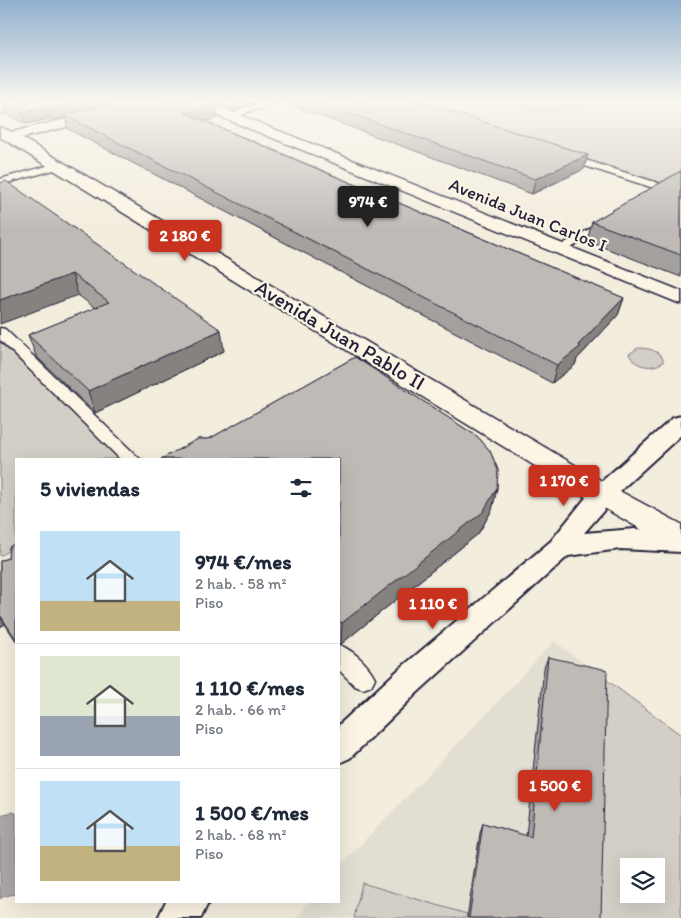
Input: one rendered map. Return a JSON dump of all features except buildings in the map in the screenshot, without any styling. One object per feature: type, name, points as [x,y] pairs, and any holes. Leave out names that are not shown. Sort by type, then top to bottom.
[{"type":"street","name":"Avenida Juan Pablo II","points":[[21,144],[367,362],[681,538]]},
{"type":"street","name":"Avenida Juan Carlos I","points":[[299,144],[681,298]]},
{"type":"street","points":[[551,152],[670,186],[649,198]]},
{"type":"street","points":[[0,182],[58,166]]},
{"type":"street","points":[[560,249],[623,213]]},
{"type":"street","points":[[0,332],[130,458]]},
{"type":"street","points":[[340,746],[407,682],[560,548],[574,527],[602,494],[681,422]]},
{"type":"street","points":[[560,548],[581,542],[634,538],[681,542]]},
{"type":"street","points":[[340,656],[363,678]]},
{"type":"street","points":[[177,918],[188,903]]},
{"type":"shaded area","points":[[533,144],[681,144],[681,173],[660,184]]},
{"type":"shaded area","points":[[0,342],[120,458],[15,458],[15,548],[0,556]]},
{"type":"shaded area","points":[[638,348],[656,352],[661,356],[663,362],[654,366],[644,366],[635,362],[629,354]]},
{"type":"shaded area","points":[[554,641],[681,735],[681,918],[296,918],[308,903],[340,903],[340,866]]},
{"type":"shaded area","points":[[604,678],[681,735],[681,918],[593,918]]},
{"type":"shaded area","points":[[15,813],[15,894],[4,896],[0,899],[0,815]]},
{"type":"shaded area","points":[[362,883],[467,914],[466,918],[354,918]]}]
